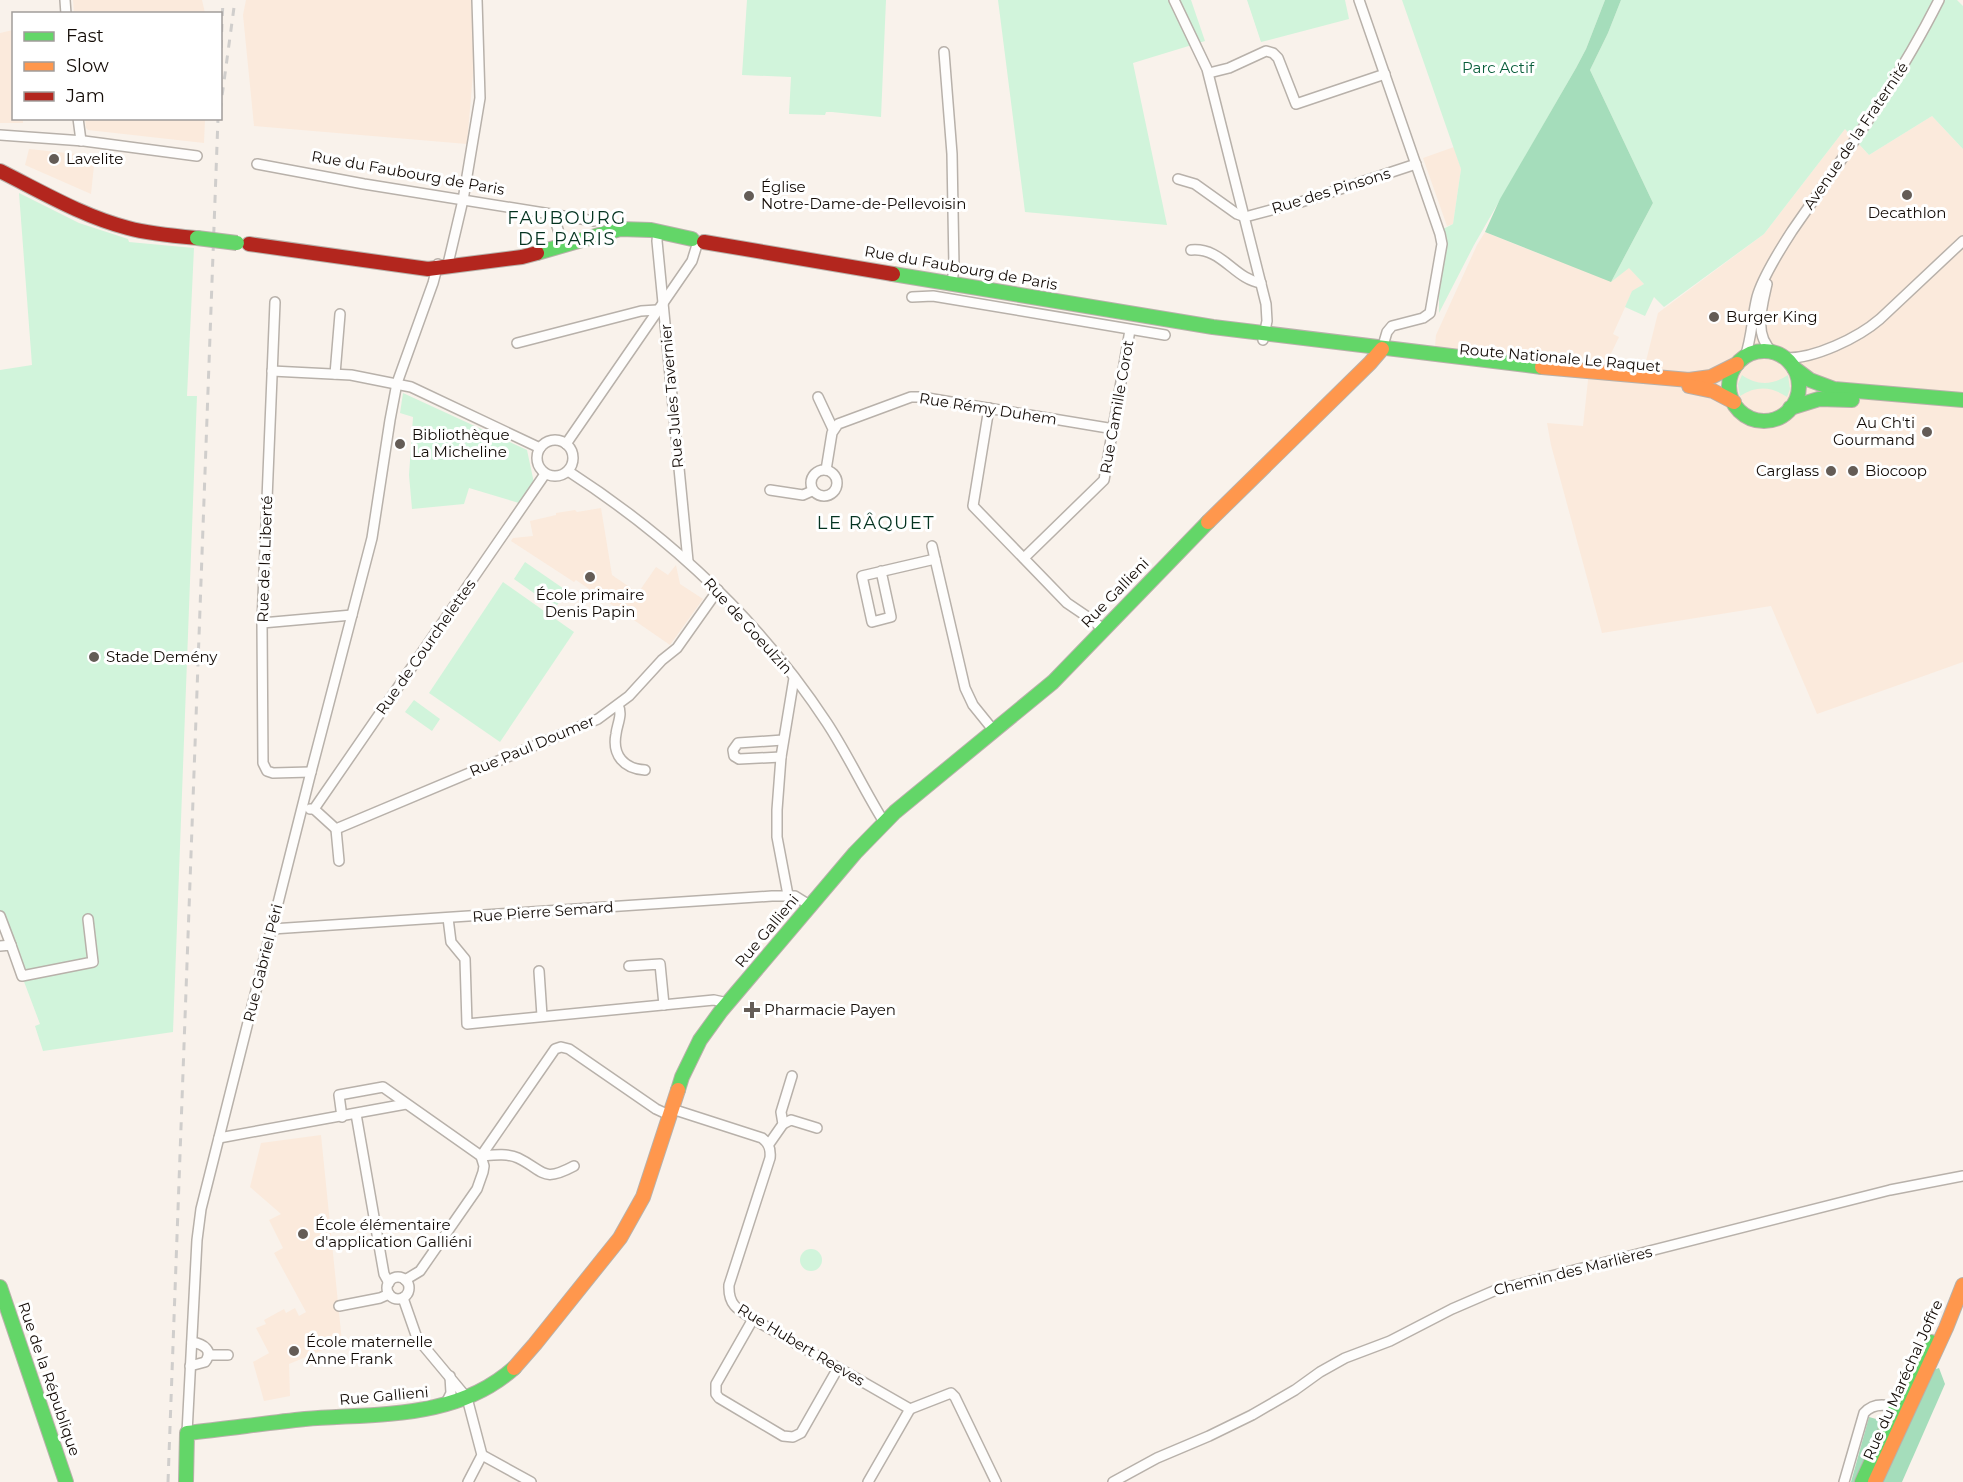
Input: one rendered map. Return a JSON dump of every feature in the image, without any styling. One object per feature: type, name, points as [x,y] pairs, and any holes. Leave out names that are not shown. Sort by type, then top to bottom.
[{"type":"main road","name":"Rue du Faubourg de Paris","points":[[0,171],[79,211],[117,225],[149,232],[312,248],[442,265],[522,257],[614,230],[639,229],[658,231],[698,243],[1264,336],[1379,354],[1419,353]]},
{"type":"main road","points":[[1963,400],[1834,389],[1810,380],[1784,359],[1761,351],[1741,361],[1731,375],[1730,383],[1734,402],[1746,415],[1761,420],[1776,418],[1790,408],[1810,400],[1823,398],[1963,409]]},
{"type":"main road","name":"Route Nationale Le Raquet","points":[[1419,353],[1559,369],[1689,380],[1711,377],[1741,361]]},
{"type":"main road","name":"Route Nationale Le Raquet","points":[[1379,354],[1521,373],[1696,387],[1713,391],[1734,402]]},
{"type":"main road","name":"Rue Gallieni","points":[[187,1433],[318,1418],[412,1413],[467,1398],[500,1379],[523,1358],[624,1232],[643,1197],[682,1077],[695,1049],[711,1024],[855,853],[884,822],[1053,682],[1161,568],[1379,354]]},
{"type":"main road","points":[[1784,359],[1797,375],[1797,397],[1790,408]]},
{"type":"main road","name":"Rue de la République","points":[[0,1287],[65,1482]]},
{"type":"main road","name":"Rue du Maréchal Joffre","points":[[1862,1482],[1946,1328],[1962,1288]]},
{"type":"main road","name":"Rue du Maréchal Joffre","points":[[1875,1482],[1901,1410]]},
{"type":"main road","points":[[186,1482],[187,1433]]},
{"type":"street","name":"Rue Gabriel Péri","points":[[187,1433],[198,1225],[301,810],[360,588],[374,528],[397,383],[464,200],[480,92],[477,0]]},
{"type":"street","points":[[1174,0],[1209,73],[1261,283],[1267,313],[1264,336]]},
{"type":"street","points":[[1359,0],[1440,234],[1442,254],[1430,313],[1423,318],[1392,326],[1379,354]]},
{"type":"street","name":"Avenue de la Fraternité","points":[[1741,361],[1751,336],[1757,297],[1770,271],[1792,231],[1893,84],[1939,0]]},
{"type":"street","points":[[1209,73],[1270,51],[1276,55],[1296,104],[1385,74]]},
{"type":"street","points":[[944,52],[952,154],[954,267],[952,283]]},
{"type":"street","points":[[78,120],[81,141]]},
{"type":"street","points":[[0,135],[81,141],[197,156]]},
{"type":"street","name":"Rue du Faubourg de Paris","points":[[257,164],[594,221]]},
{"type":"street","name":"Rue des Pinsons","points":[[1245,217],[1301,202],[1416,164]]},
{"type":"street","points":[[1178,179],[1195,184],[1237,214],[1245,217]]},
{"type":"street","points":[[553,214],[564,245]]},
{"type":"street","name":"Rue Jules Tavernier","points":[[658,231],[657,241],[688,561]]},
{"type":"street","points":[[1784,359],[1809,354],[1846,340],[1868,328],[1963,241]]},
{"type":"street","points":[[566,444],[693,259],[698,243]]},
{"type":"street","points":[[1191,250],[1202,249],[1211,252],[1251,280],[1261,283]]},
{"type":"street","name":"Avenue de la Fraternité","points":[[1770,271],[1762,308],[1761,328],[1765,342],[1784,359]]},
{"type":"street","points":[[912,297],[933,296],[1165,335]]},
{"type":"street","name":"Rue de la Liberté","points":[[275,302],[262,623],[264,766],[273,774],[311,772]]},
{"type":"street","points":[[518,343],[641,311],[657,310]]},
{"type":"street","points":[[335,374],[340,314]]},
{"type":"street","name":"Rue Camille Corot","points":[[1024,558],[1103,482],[1130,330]]},
{"type":"street","points":[[272,371],[360,376],[397,383],[416,389],[540,447]]},
{"type":"street","points":[[818,397],[833,429],[826,470]]},
{"type":"street","name":"Rue Rémy Duhem","points":[[833,429],[841,422],[911,397],[1114,429]]},
{"type":"street","points":[[989,408],[973,506],[1067,603],[1103,630]]},
{"type":"street","points":[[552,440],[566,444],[572,451],[573,457],[568,471],[557,476],[545,474],[537,462],[540,447],[552,440]]},
{"type":"street","points":[[826,470],[832,472],[837,484],[835,490],[824,497],[812,491],[810,484],[812,476],[818,471],[826,470]]},
{"type":"street","name":"Rue de Goeulzin","points":[[568,471],[628,512],[688,561],[774,651],[836,737],[884,822]]},
{"type":"street","name":"Rue de Courchelettes","points":[[314,809],[545,474]]},
{"type":"street","points":[[770,490],[803,495],[812,491]]},
{"type":"street","points":[[932,546],[965,688],[973,705],[994,731]]},
{"type":"street","points":[[881,572],[891,617],[872,622],[862,576],[935,559]]},
{"type":"street","name":"Rue Paul Doumer","points":[[336,829],[590,723],[634,692],[662,660],[677,648],[718,590]]},
{"type":"street","points":[[262,623],[352,615]]},
{"type":"street","points":[[788,896],[777,828],[778,783],[794,678]]},
{"type":"street","points":[[618,705],[621,712],[615,739],[618,756],[629,767],[645,770]]},
{"type":"street","points":[[781,757],[739,759],[734,756],[733,750],[738,743],[783,740]]},
{"type":"street","points":[[301,810],[314,809],[336,829],[339,861]]},
{"type":"street","name":"Rue Pierre Semard","points":[[272,929],[788,896],[799,898],[811,906]]},
{"type":"street","points":[[0,916],[22,976],[93,962],[88,919]]},
{"type":"street","points":[[448,918],[451,942],[465,959],[467,1024],[714,1000],[728,1003]]},
{"type":"street","points":[[0,946],[11,945]]},
{"type":"street","points":[[629,966],[660,964],[664,1005]]},
{"type":"street","points":[[539,971],[542,1016]]},
{"type":"street","points":[[481,1156],[555,1049],[561,1047],[569,1049],[656,1109],[762,1138],[769,1144]]},
{"type":"street","name":"Rue Hubert Reeves","points":[[792,1076],[782,1112],[783,1124],[769,1144],[770,1158],[729,1285],[731,1301],[741,1312],[910,1409]]},
{"type":"street","points":[[342,1117],[339,1095],[383,1087],[481,1156],[513,1156],[545,1174],[556,1174],[574,1166]]},
{"type":"street","points":[[219,1138],[406,1104]]},
{"type":"street","points":[[356,1114],[384,1274],[389,1282]]},
{"type":"street","points":[[783,1124],[791,1120],[817,1128]]},
{"type":"street","points":[[405,1280],[409,1289],[403,1298],[396,1299],[389,1294],[387,1287],[389,1282],[397,1278],[405,1280],[420,1271],[477,1189],[484,1166],[481,1156]]},
{"type":"street","name":"Chemin des Marlières","points":[[1113,1482],[1157,1458],[1252,1415],[1345,1358],[1390,1341],[1452,1309],[1496,1290],[1890,1190],[1963,1176]]},
{"type":"street","points":[[339,1306],[389,1294]]},
{"type":"street","points":[[403,1298],[417,1338],[467,1398],[482,1455],[468,1482]]},
{"type":"street","points":[[753,1319],[717,1384],[716,1395],[774,1430],[788,1437],[801,1433],[838,1368]]},
{"type":"street","points":[[192,1342],[201,1344],[209,1355]]},
{"type":"street","points":[[209,1355],[228,1356]]},
{"type":"street","points":[[190,1366],[205,1362],[209,1355]]},
{"type":"street","points":[[444,1406],[451,1393],[450,1376]]},
{"type":"street","points":[[868,1482],[910,1409],[951,1393],[960,1404],[996,1482]]},
{"type":"street","points":[[1844,1482],[1864,1413],[1870,1407],[1879,1405],[1901,1410]]},
{"type":"street","points":[[482,1455],[531,1482]]},
{"type":"shaded area","points":[[73,0],[202,0],[205,12],[74,12]]},
{"type":"shaded area","points":[[246,0],[474,0],[474,62],[467,144],[254,126],[243,15]]},
{"type":"shaded area","points":[[12,30],[12,120],[23,120],[23,123],[0,123],[0,33]]},
{"type":"shaded area","points":[[1932,116],[1963,149],[1963,662],[1817,714],[1771,606],[1602,633],[1547,423],[1583,426],[1590,362],[1435,346],[1436,335],[1485,232],[1550,258],[1629,267],[1644,284],[1632,292],[1613,334],[1619,337],[1606,364],[1644,369],[1658,313],[1764,234],[1845,129],[1869,155]]},
{"type":"shaded area","points":[[85,120],[205,120],[204,143],[86,128]]},
{"type":"shaded area","points":[[1454,147],[1461,169],[1453,224],[1447,226],[1423,158]]},
{"type":"shaded area","points":[[29,149],[95,156],[91,194],[25,165]]},
{"type":"shaded area","name":"École primaire Denis Papin","points":[[601,508],[612,575],[638,593],[656,567],[668,575],[676,565],[680,584],[703,599],[670,645],[576,580],[574,582],[511,541],[513,538],[533,536],[530,521],[556,515],[556,513]]},
{"type":"shaded area","name":"École élémentaire d'application Galliéni","points":[[321,1135],[342,1342],[289,1364],[290,1396],[264,1401],[253,1362],[269,1353],[256,1328],[266,1324],[264,1320],[284,1309],[286,1313],[295,1308],[299,1316],[306,1312],[274,1253],[283,1248],[269,1220],[281,1214],[250,1187],[261,1143]]},
{"type":"green space","points":[[747,0],[886,0],[881,117],[832,112],[826,112],[825,115],[789,114],[791,77],[742,75]]},
{"type":"green space","points":[[998,0],[1191,0],[1205,41],[1133,63],[1167,225],[1025,212]]},
{"type":"green space","points":[[1247,0],[1345,0],[1349,19],[1261,42]]},
{"type":"green space","name":"Parc Actif","points":[[1402,0],[1605,0],[1576,68],[1474,245],[1439,313],[1439,290],[1446,246],[1443,229],[1453,224],[1461,169]]},
{"type":"green space","points":[[1605,0],[1621,0],[1590,70],[1653,203],[1611,282],[1485,232],[1500,199],[1586,49]]},
{"type":"green space","points":[[1621,0],[1957,0],[1963,6],[1963,149],[1932,116],[1869,155],[1845,129],[1764,234],[1664,307],[1654,297],[1645,316],[1625,307],[1632,291],[1644,284],[1629,268],[1611,282],[1653,203],[1590,70]]},
{"type":"green space","name":"Stade Demény","points":[[19,193],[79,223],[128,239],[129,242],[194,248],[187,396],[197,396],[173,1032],[43,1051],[35,1026],[40,1024],[0,918],[0,370],[32,365]]},
{"type":"green space","points":[[1742,375],[1753,381],[1765,383],[1777,381],[1788,375],[1790,389],[1787,397],[1769,389],[1752,390],[1740,396],[1738,384]]},
{"type":"green space","points":[[403,393],[527,450],[534,483],[519,503],[469,488],[464,504],[412,509],[409,475],[413,417],[400,413]]},
{"type":"green space","points":[[525,562],[567,591],[555,608],[514,579]]},
{"type":"green space","points":[[503,582],[574,632],[500,742],[429,693]]},
{"type":"green space","points":[[414,700],[440,719],[432,731],[405,712]]},
{"type":"green space","points":[[811,1249],[819,1252],[822,1260],[819,1268],[811,1271],[803,1268],[800,1260],[803,1252]]},
{"type":"green space","points":[[1939,1368],[1945,1384],[1902,1482],[1877,1482],[1927,1372]]},
{"type":"green space","points":[[1869,1417],[1887,1422],[1857,1482],[1851,1482]]},
{"type":"railway","points":[[222,24],[223,0]]},
{"type":"railway","points":[[222,96],[235,0]]},
{"type":"railway","points":[[168,1482],[218,120]]},
{"type":"traffic: fast","points":[[537,253],[620,229],[651,230],[692,239]]},
{"type":"traffic: fast","points":[[197,238],[237,243]]},
{"type":"traffic: fast","points":[[893,274],[1213,327],[1542,367]]},
{"type":"traffic: fast","points":[[1764,351],[1783,357],[1793,367],[1799,386],[1793,405],[1783,415],[1764,421],[1745,415],[1735,405],[1729,386],[1735,367],[1745,357],[1764,351]]},
{"type":"traffic: fast","points":[[1794,368],[1810,380],[1834,389],[1963,400]]},
{"type":"traffic: fast","points":[[1790,408],[1819,399],[1852,400]]},
{"type":"traffic: fast","points":[[678,1090],[700,1040],[721,1011],[855,853],[895,812],[1053,682],[1208,522]]},
{"type":"traffic: fast","points":[[0,1287],[66,1482]]},
{"type":"traffic: fast","points":[[1862,1482],[1909,1379],[1931,1342]]},
{"type":"traffic: fast","points":[[186,1482],[187,1433],[305,1419],[415,1411],[467,1397],[491,1385],[514,1368]]},
{"type":"traffic: slow","points":[[1208,522],[1382,349]]},
{"type":"traffic: slow","points":[[1542,367],[1689,380],[1711,377],[1737,364]]},
{"type":"traffic: slow","points":[[1689,386],[1713,391],[1734,402]]},
{"type":"traffic: slow","points":[[514,1368],[620,1238],[643,1197],[678,1090]]},
{"type":"traffic: slow","points":[[1875,1482],[1946,1328],[1963,1285]]},
{"type":"traffic: jam","points":[[0,171],[62,203],[111,223],[145,232],[197,238]]},
{"type":"traffic: jam","points":[[704,242],[893,274]]},
{"type":"traffic: jam","points":[[249,244],[428,269],[537,253]]},
{"type":"place","name":"Lavelite","points":[[54,159]]},
{"type":"place","name":"Decathlon","points":[[1907,195]]},
{"type":"place","name":"Église Notre-Dame-de-Pellevoisin","points":[[749,196]]},
{"type":"place","name":"Burger King","points":[[1714,317]]},
{"type":"place","name":"Au Ch'ti Gourmand","points":[[1927,432]]},
{"type":"place","name":"Bibliothèque La Micheline","points":[[400,444]]},
{"type":"place","name":"Carglass","points":[[1831,471]]},
{"type":"place","name":"Biocoop","points":[[1853,471]]},
{"type":"place","name":"École primaire Denis Papin","points":[[590,577]]},
{"type":"place","name":"Stade Demény","points":[[94,657]]},
{"type":"place","name":"Pharmacie Payen","points":[[752,1010]]},
{"type":"place","name":"École élémentaire d'application Galliéni","points":[[303,1234]]},
{"type":"place","name":"École maternelle Anne Frank","points":[[294,1351]]},
{"type":"district","name":"FAUBOURG DE PARIS","points":[[567,228]]},
{"type":"district","name":"LE RÂQUET","points":[[876,523]]}]
